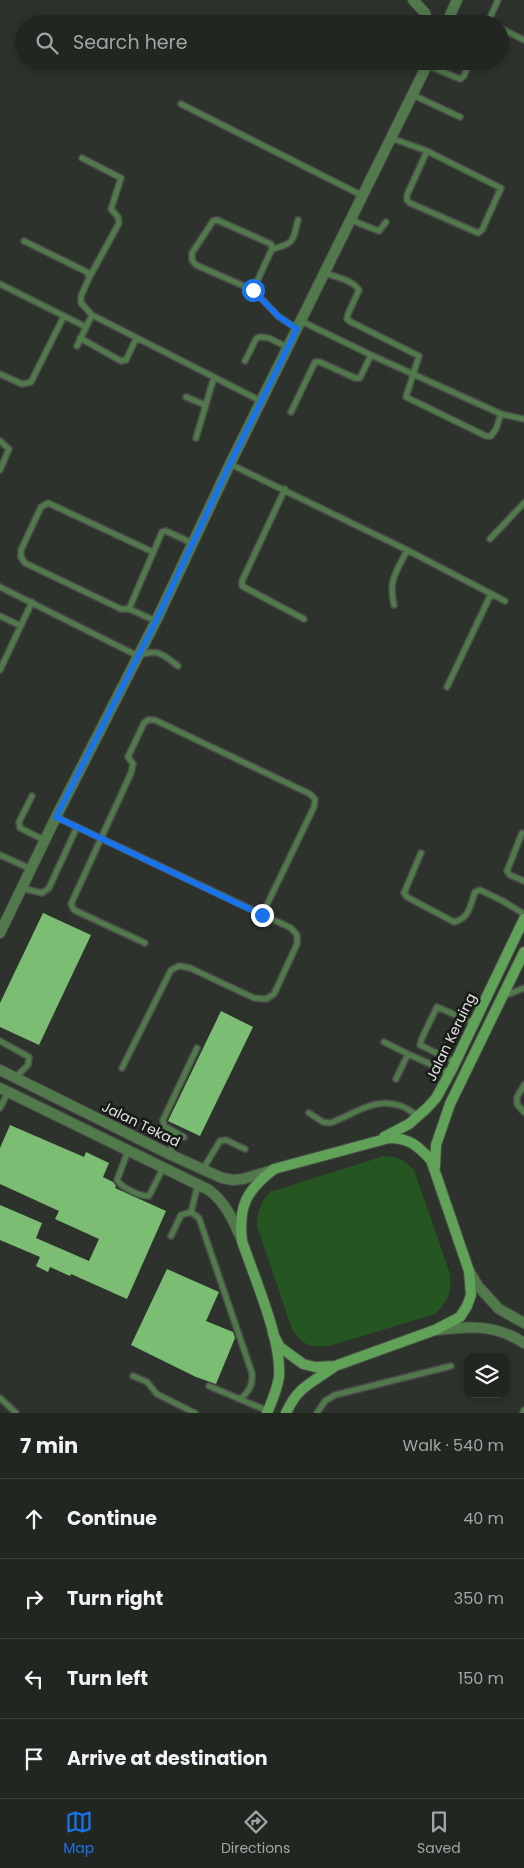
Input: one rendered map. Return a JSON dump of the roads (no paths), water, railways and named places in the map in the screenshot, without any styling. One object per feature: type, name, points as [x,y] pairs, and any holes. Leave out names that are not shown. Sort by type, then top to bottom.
[{"type":"main road","name":"Jalan Keruing","points":[[374,1142],[409,1124],[436,1098],[450,1073],[524,919]]},
{"type":"main road","name":"Jalan Keruing","points":[[434,1171],[436,1145],[444,1118],[524,953]]},
{"type":"main road","points":[[267,1412],[276,1390],[279,1362],[273,1334],[242,1240],[240,1226],[245,1201],[250,1191],[274,1169],[389,1138],[401,1138],[411,1142],[431,1160],[469,1272],[471,1295],[467,1306],[460,1316],[435,1330],[335,1366],[297,1393],[286,1413]]},
{"type":"main road","points":[[273,1334],[280,1347],[303,1364],[315,1367],[335,1366]]},
{"type":"street","points":[[413,0],[424,15]]},
{"type":"street","points":[[450,15],[457,0]]},
{"type":"street","points":[[0,933],[44,840],[156,621],[230,464],[424,70]]},
{"type":"street","name":"Jalan Tekad","points":[[0,1070],[169,1154],[222,1178],[233,1180],[274,1169]]},
{"type":"street","points":[[4,1089],[198,1184],[220,1198],[228,1210],[242,1240]]},
{"type":"street","points":[[469,1272],[478,1286],[499,1309],[524,1323]]},
{"type":"street","points":[[435,1330],[469,1326],[495,1330],[524,1343]]},
{"type":"lane","points":[[491,15],[498,0]]},
{"type":"lane","points":[[509,32],[524,40]]},
{"type":"lane","points":[[442,70],[460,79],[464,76],[466,70]]},
{"type":"lane","points":[[412,95],[460,117]]},
{"type":"lane","points":[[181,104],[363,196]]},
{"type":"lane","points":[[391,138],[427,151],[501,188],[482,230],[478,233],[407,200],[407,195],[427,151]]},
{"type":"lane","points":[[82,158],[121,178],[111,209],[118,216],[119,223],[89,278],[81,296],[81,303],[92,315],[136,339],[262,401]]},
{"type":"lane","points":[[253,290],[272,249],[272,244],[217,220],[213,221],[192,253],[192,260],[196,265],[253,290],[278,316],[501,414],[524,419]]},
{"type":"lane","points":[[272,249],[290,244],[293,240],[298,220]]},
{"type":"lane","points":[[351,220],[379,231],[386,222]]},
{"type":"lane","points":[[24,241],[87,272],[89,278]]},
{"type":"lane","points":[[325,273],[351,283],[358,288],[347,319],[418,354],[418,360],[406,397],[486,436],[492,436],[495,432],[501,414]]},
{"type":"lane","points":[[0,284],[86,327]]},
{"type":"lane","points":[[76,346],[92,315]]},
{"type":"lane","points":[[0,374],[22,384],[31,382],[64,316]]},
{"type":"lane","points":[[245,361],[259,337],[269,338],[288,348]]},
{"type":"lane","points":[[80,338],[121,361],[126,360],[136,339]]},
{"type":"lane","points":[[292,412],[315,362],[320,362],[355,378],[360,378],[370,355]]},
{"type":"lane","points":[[196,438],[214,377]]},
{"type":"lane","points":[[186,397],[205,406]]},
{"type":"lane","points":[[0,442],[9,449],[0,470]]},
{"type":"lane","points":[[230,464],[285,489],[505,601]]},
{"type":"lane","points":[[285,489],[242,580],[242,586],[304,619]]},
{"type":"lane","points":[[153,552],[48,503],[41,507],[21,550],[21,557],[25,563],[121,609],[129,609],[156,621]]},
{"type":"lane","points":[[490,539],[524,503]]},
{"type":"lane","points":[[129,609],[164,530],[193,544]]},
{"type":"lane","points":[[394,605],[390,590],[392,581],[407,550]]},
{"type":"lane","points":[[0,586],[138,656],[150,651],[163,654],[178,666]]},
{"type":"lane","points":[[447,687],[491,594]]},
{"type":"lane","points":[[0,670],[32,602]]},
{"type":"lane","points":[[0,616],[21,626]]},
{"type":"lane","points":[[145,943],[72,907],[71,904],[131,773],[133,764],[128,757],[144,723],[148,720],[154,720],[310,794],[315,799],[314,807],[262,915]]},
{"type":"lane","points":[[32,796],[19,822],[20,828],[44,840]]},
{"type":"lane","points":[[56,817],[291,928],[297,935],[297,944],[274,994],[266,999],[254,998],[190,968],[180,966],[171,970],[122,1068]]},
{"type":"lane","points":[[22,888],[42,894],[49,888],[77,827]]},
{"type":"lane","points":[[522,833],[507,871],[524,881]]},
{"type":"lane","points":[[421,853],[404,893],[407,897],[454,922],[462,920],[466,916],[475,892],[480,890],[524,914]]},
{"type":"lane","points":[[0,855],[31,869]]},
{"type":"lane","points":[[502,996],[524,988]]},
{"type":"lane","points":[[455,1062],[420,1045],[437,1007],[474,1023]]},
{"type":"lane","points":[[0,1041],[29,1057],[28,1065],[16,1078]]},
{"type":"lane","points":[[384,1042],[450,1073]]},
{"type":"lane","points":[[184,1137],[164,1126],[163,1120],[197,1048]]},
{"type":"lane","points":[[396,1079],[408,1054]]},
{"type":"lane","points":[[524,1085],[517,1097],[517,1104],[524,1112]]},
{"type":"lane","points":[[0,1108],[4,1089]]},
{"type":"lane","points":[[309,1112],[323,1122],[330,1123],[376,1102],[401,1106],[419,1116]]},
{"type":"lane","points":[[169,1154],[178,1134]]},
{"type":"lane","points":[[203,1170],[220,1141],[226,1140],[245,1149]]},
{"type":"lane","points":[[128,1151],[116,1180],[119,1184],[143,1196],[149,1196],[163,1168]]},
{"type":"lane","points":[[191,1212],[198,1184]]},
{"type":"lane","points":[[171,1236],[181,1215],[191,1212]]},
{"type":"lane","points":[[191,1212],[199,1218],[252,1373],[253,1383],[246,1394],[240,1399]]},
{"type":"lane","points":[[317,1413],[325,1401],[335,1395],[451,1366]]},
{"type":"lane","points":[[133,1376],[147,1382],[157,1394],[196,1413]]},
{"type":"lane","points":[[208,1386],[267,1412]]},
{"type":"lane","points":[[0,1398],[16,1413]]}]
